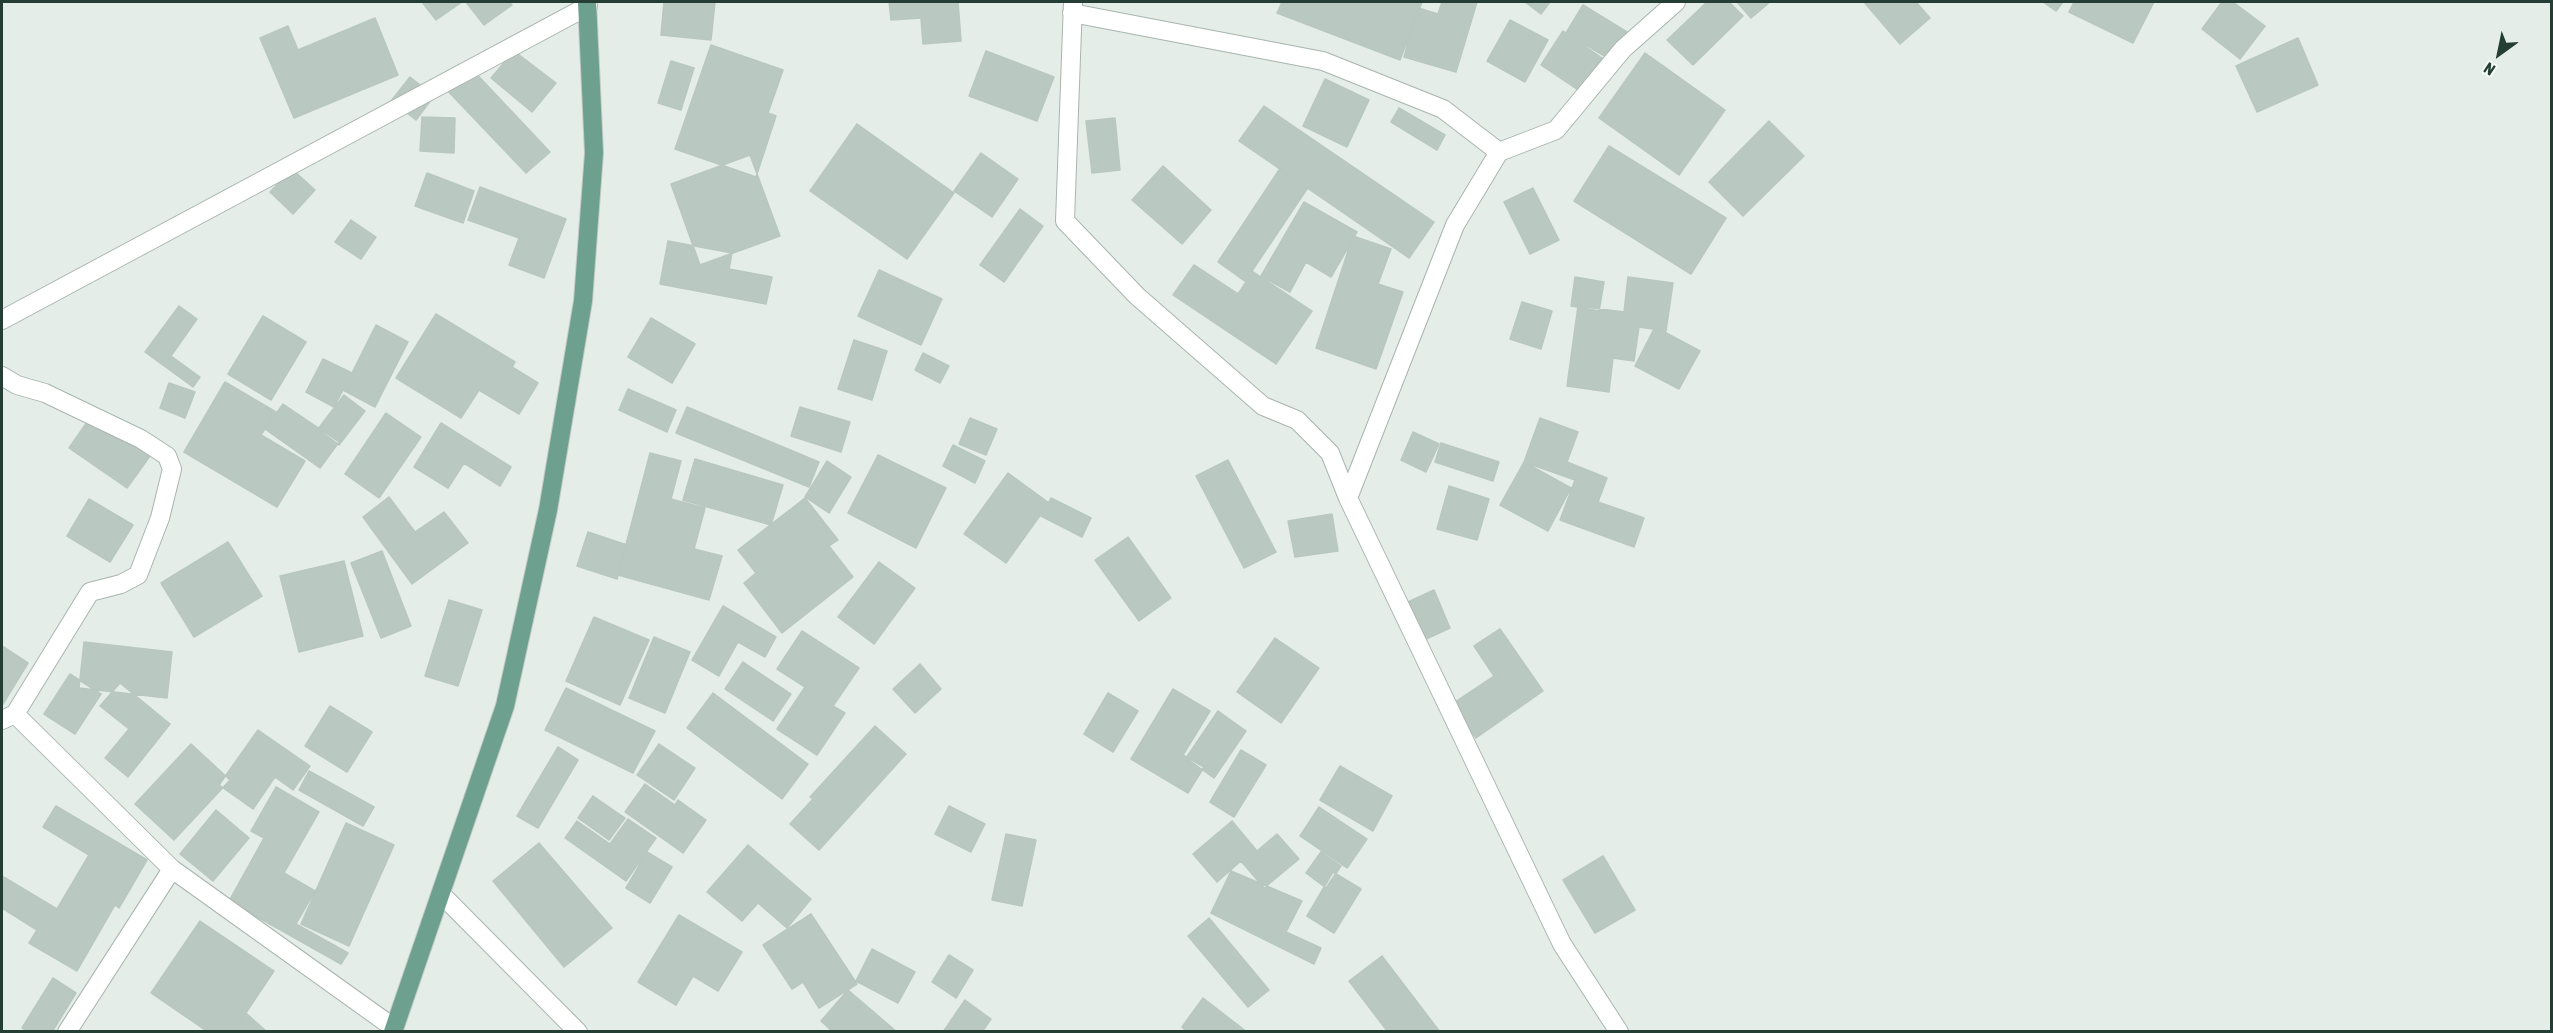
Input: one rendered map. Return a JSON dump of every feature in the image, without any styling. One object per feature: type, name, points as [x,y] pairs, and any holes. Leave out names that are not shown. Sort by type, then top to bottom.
[{"type":"main road","points":[[393,1030],[505,706],[548,510],[583,301],[594,153],[587,4]]},
{"type":"street","points":[[1348,498],[1455,225],[1498,152],[1556,130],[1623,49],[1676,2]]},
{"type":"street","points":[[2,320],[587,4]]},
{"type":"street","points":[[1498,152],[1443,109],[1323,61],[1073,8],[1065,221],[1137,296],[1263,406],[1297,420],[1329,453],[1348,498],[1562,944],[1619,1032]]},
{"type":"street","points":[[2,376],[17,385],[45,393],[141,439],[167,456],[172,469],[160,519],[138,574],[121,584],[90,592],[8,717],[172,869],[393,1030]]},
{"type":"street","points":[[67,1032],[172,869]]},
{"type":"street","points":[[441,894],[578,1032]]},
{"type":"building","points":[[422,2],[462,2],[436,20]]},
{"type":"building","points":[[466,2],[509,2],[512,5],[484,25]]},
{"type":"building","points":[[664,2],[715,2],[711,40],[661,35]]},
{"type":"building","points":[[889,2],[958,2],[961,41],[923,44],[921,18],[891,20]]},
{"type":"building","points":[[1282,2],[1422,2],[1400,60],[1277,13]]},
{"type":"building","points":[[1442,2],[1477,2],[1456,72],[1404,57],[1418,8],[1438,14]]},
{"type":"building","points":[[1525,2],[1550,2],[1541,14]]},
{"type":"building","points":[[1707,2],[1729,2],[1743,16],[1693,65],[1667,40]]},
{"type":"building","points":[[1737,2],[1770,2],[1751,18]]},
{"type":"building","points":[[1864,2],[1916,2],[1930,18],[1900,44]]},
{"type":"building","points":[[2043,2],[2063,2],[2056,11]]},
{"type":"building","points":[[2074,2],[2154,2],[2133,43],[2069,12]]},
{"type":"building","points":[[2222,2],[2233,2],[2265,26],[2240,59],[2202,29]]},
{"type":"building","points":[[1583,5],[1627,32],[1611,60],[1566,33]]},
{"type":"building","points":[[375,18],[398,75],[294,118],[260,38],[288,26],[298,50]]},
{"type":"building","points":[[1510,20],[1548,40],[1525,82],[1487,61]]},
{"type":"building","points":[[1563,31],[1612,65],[1590,98],[1541,65]]},
{"type":"building","points":[[2298,38],[2318,85],[2257,112],[2236,66]]},
{"type":"building","points":[[711,45],[783,70],[768,113],[776,116],[756,177],[675,149]]},
{"type":"building","points":[[514,51],[556,83],[532,112],[491,78]]},
{"type":"building","points":[[986,51],[1054,77],[1037,121],[969,96]]},
{"type":"building","points":[[1645,53],[1725,110],[1679,175],[1599,118]]},
{"type":"building","points":[[671,61],[694,68],[681,110],[658,103]]},
{"type":"building","points":[[468,65],[550,152],[526,173],[444,87]]},
{"type":"building","points":[[410,77],[434,96],[416,120],[391,101]]},
{"type":"building","points":[[1325,79],[1369,100],[1347,147],[1303,126]]},
{"type":"building","points":[[1264,106],[1434,222],[1409,258],[1239,141]]},
{"type":"building","points":[[1399,108],[1445,135],[1437,150],[1391,122]]},
{"type":"building","points":[[422,117],[455,118],[454,153],[420,151]]},
{"type":"building","points":[[1115,118],[1120,170],[1092,173],[1086,121]]},
{"type":"building","points":[[1769,121],[1804,156],[1743,216],[1709,182]]},
{"type":"building","points":[[857,124],[954,193],[907,259],[810,191]]},
{"type":"building","points":[[1609,146],[1726,218],[1691,274],[1574,201]]},
{"type":"building","points":[[981,153],[1018,179],[992,217],[954,191]]},
{"type":"building","points":[[750,155],[780,236],[700,265],[671,184]]},
{"type":"building","points":[[1163,166],[1211,210],[1182,244],[1132,200]]},
{"type":"building","points":[[292,169],[315,190],[293,214],[270,192]]},
{"type":"building","points":[[1279,170],[1307,189],[1252,271],[1312,311],[1276,364],[1173,295],[1194,265],[1238,294],[1246,282],[1218,262]]},
{"type":"building","points":[[427,173],[474,191],[463,223],[415,206]]},
{"type":"building","points":[[480,187],[566,219],[544,278],[509,265],[519,238],[468,220]]},
{"type":"building","points":[[1533,188],[1559,240],[1530,254],[1504,202]]},
{"type":"building","points":[[1304,202],[1357,232],[1331,277],[1306,262],[1290,292],[1261,276]]},
{"type":"building","points":[[1020,209],[1043,226],[1004,282],[980,265]]},
{"type":"building","points":[[351,220],[376,237],[361,259],[335,242]]},
{"type":"building","points":[[1353,236],[1391,249],[1378,284],[1403,292],[1376,369],[1316,348]]},
{"type":"building","points":[[668,241],[732,253],[729,269],[772,277],[766,304],[660,284]]},
{"type":"building","points":[[879,270],[942,299],[921,345],[858,316]]},
{"type":"building","points":[[1575,277],[1604,282],[1599,311],[1571,306]]},
{"type":"building","points":[[1628,277],[1673,283],[1666,331],[1639,327],[1634,361],[1613,358],[1609,392],[1567,386],[1578,306],[1624,312]]},
{"type":"building","points":[[1522,302],[1552,311],[1541,349],[1510,339]]},
{"type":"building","points":[[179,306],[197,319],[171,356],[200,377],[193,387],[145,352]]},
{"type":"building","points":[[436,314],[515,362],[512,367],[538,383],[519,414],[479,390],[461,418],[396,378]]},
{"type":"building","points":[[263,316],[306,342],[271,400],[228,374]]},
{"type":"building","points":[[651,318],[695,344],[672,383],[628,357]]},
{"type":"building","points":[[376,325],[408,342],[375,407],[343,390],[334,407],[306,392],[323,359],[352,373]]},
{"type":"building","points":[[1655,327],[1700,351],[1679,389],[1635,366]]},
{"type":"building","points":[[854,340],[887,351],[872,400],[838,389]]},
{"type":"building","points":[[923,353],[949,366],[940,383],[915,370]]},
{"type":"building","points":[[225,382],[276,412],[261,435],[305,461],[277,507],[184,452]]},
{"type":"building","points":[[169,383],[195,392],[185,418],[160,408]]},
{"type":"building","points":[[628,389],[676,410],[667,432],[619,410]]},
{"type":"building","points":[[344,395],[365,411],[339,445],[318,429]]},
{"type":"building","points":[[283,404],[339,442],[320,468],[265,429]]},
{"type":"building","points":[[687,407],[819,462],[809,487],[676,433]]},
{"type":"building","points":[[800,407],[850,422],[841,452],[791,436]]},
{"type":"building","points":[[386,413],[421,437],[379,498],[345,474]]},
{"type":"building","points":[[92,415],[150,456],[127,488],[69,448]]},
{"type":"building","points":[[970,418],[997,429],[986,455],[959,444]]},
{"type":"building","points":[[1540,418],[1578,432],[1567,462],[1607,478],[1598,502],[1644,518],[1634,547],[1560,520],[1575,480],[1524,462]]},
{"type":"building","points":[[441,423],[511,467],[500,486],[464,463],[448,488],[414,467]]},
{"type":"building","points":[[1413,432],[1439,444],[1426,472],[1401,460]]},
{"type":"building","points":[[1441,443],[1499,462],[1493,481],[1435,462]]},
{"type":"building","points":[[953,445],[985,461],[975,483],[943,466]]},
{"type":"building","points":[[650,453],[681,461],[671,499],[705,508],[694,549],[722,556],[709,600],[618,575]]},
{"type":"building","points":[[878,455],[946,488],[916,548],[848,513]]},
{"type":"building","points":[[695,459],[783,485],[771,525],[683,500]]},
{"type":"building","points":[[1228,460],[1276,552],[1244,568],[1196,476]]},
{"type":"building","points":[[827,461],[851,477],[829,513],[805,497]]},
{"type":"building","points":[[1524,462],[1571,488],[1548,531],[1500,505]]},
{"type":"building","points":[[1008,473],[1049,503],[1006,563],[964,534]]},
{"type":"building","points":[[1449,486],[1489,499],[1477,540],[1437,529]]},
{"type":"building","points":[[389,497],[415,532],[444,512],[468,543],[412,584],[363,517]]},
{"type":"building","points":[[805,498],[838,540],[829,546],[853,577],[782,633],[744,583],[756,573],[738,550]]},
{"type":"building","points":[[1051,498],[1091,518],[1082,537],[1041,516]]},
{"type":"building","points":[[89,499],[133,525],[110,562],[67,536]]},
{"type":"building","points":[[1332,514],[1338,551],[1295,557],[1288,521]]},
{"type":"building","points":[[588,532],[627,545],[617,579],[577,566]]},
{"type":"building","points":[[1128,537],[1171,598],[1139,621],[1095,560]]},
{"type":"building","points":[[228,542],[262,596],[194,637],[161,583]]},
{"type":"building","points":[[382,551],[411,626],[381,638],[351,563]]},
{"type":"building","points":[[344,561],[363,636],[299,652],[280,576]]},
{"type":"building","points":[[879,562],[915,588],[874,644],[838,617]]},
{"type":"building","points":[[1434,590],[1450,628],[1424,640],[1408,602]]},
{"type":"building","points":[[449,600],[482,610],[458,686],[425,676]]},
{"type":"building","points":[[723,606],[776,637],[765,657],[738,642],[719,676],[692,660]]},
{"type":"building","points":[[594,617],[649,640],[620,705],[566,681]]},
{"type":"building","points":[[1500,629],[1543,691],[1476,738],[1452,704],[1494,676],[1474,646]]},
{"type":"building","points":[[802,631],[859,668],[833,706],[845,713],[817,755],[777,729],[805,687],[777,669]]},
{"type":"building","points":[[654,637],[690,652],[665,713],[629,698]]},
{"type":"building","points":[[1275,638],[1319,668],[1281,723],[1237,692]]},
{"type":"building","points":[[84,642],[172,652],[167,698],[79,688]]},
{"type":"building","points":[[2,646],[28,663],[3,704],[2,704]]},
{"type":"building","points":[[743,662],[791,694],[773,721],[725,689]]},
{"type":"building","points":[[920,664],[941,689],[915,713],[893,689]]},
{"type":"building","points":[[70,674],[101,694],[75,734],[44,714]]},
{"type":"building","points":[[120,683],[170,724],[128,777],[105,758],[129,729],[100,706]]},
{"type":"building","points":[[566,688],[655,731],[633,773],[545,730]]},
{"type":"building","points":[[1173,689],[1210,711],[1183,755],[1204,767],[1188,793],[1131,759]]},
{"type":"building","points":[[713,693],[808,764],[782,799],[687,728]]},
{"type":"building","points":[[1108,693],[1138,711],[1113,752],[1084,734]]},
{"type":"building","points":[[330,706],[372,732],[347,772],[305,746]]},
{"type":"building","points":[[1218,711],[1246,731],[1214,778],[1186,758]]},
{"type":"building","points":[[875,726],[906,754],[819,850],[790,824],[813,799],[810,797]]},
{"type":"building","points":[[258,730],[310,766],[293,790],[275,777],[253,809],[219,785]]},
{"type":"building","points":[[191,744],[230,780],[174,840],[135,804]]},
{"type":"building","points":[[659,744],[695,768],[674,800],[637,775]]},
{"type":"building","points":[[558,747],[578,760],[538,828],[517,816]]},
{"type":"building","points":[[1241,750],[1266,765],[1234,817],[1210,802]]},
{"type":"building","points":[[1340,766],[1392,796],[1373,831],[1320,800]]},
{"type":"building","points":[[309,771],[374,807],[363,826],[299,790]]},
{"type":"building","points":[[645,784],[675,805],[678,800],[706,820],[683,853],[625,812]]},
{"type":"building","points":[[276,787],[319,812],[284,873],[315,891],[296,924],[348,953],[341,964],[229,901],[264,838],[251,831]]},
{"type":"building","points":[[593,796],[625,818],[609,840],[578,818]]},
{"type":"building","points":[[56,806],[147,860],[119,908],[115,905],[77,971],[29,943],[37,930],[2,908],[2,876],[57,909],[89,855],[43,827]]},
{"type":"building","points":[[949,806],[985,824],[971,852],[935,834]]},
{"type":"building","points":[[1319,807],[1367,839],[1347,868],[1300,836]]},
{"type":"building","points":[[216,810],[249,838],[213,881],[180,854]]},
{"type":"building","points":[[628,819],[656,838],[626,881],[565,838],[577,821],[610,844]]},
{"type":"building","points":[[1232,821],[1257,851],[1277,834],[1299,859],[1264,888],[1241,861],[1217,882],[1193,854]]},
{"type":"building","points":[[346,823],[394,845],[349,946],[301,924]]},
{"type":"building","points":[[1006,834],[1036,840],[1022,906],[992,900]]},
{"type":"building","points":[[539,843],[612,928],[564,967],[493,881]]},
{"type":"building","points":[[748,845],[811,899],[787,928],[758,903],[742,921],[707,892]]},
{"type":"building","points":[[647,852],[672,867],[650,903],[626,888]]},
{"type":"building","points":[[1321,852],[1341,866],[1326,888],[1306,873]]},
{"type":"building","points":[[1603,856],[1635,910],[1595,933],[1563,880]]},
{"type":"building","points":[[1231,871],[1302,901],[1286,932],[1321,948],[1314,964],[1211,913]]},
{"type":"building","points":[[1333,872],[1361,889],[1334,933],[1307,916]]},
{"type":"building","points":[[811,914],[857,984],[819,1008],[803,982],[792,989],[763,945]]},
{"type":"building","points":[[679,915],[742,952],[718,991],[693,976],[676,1005],[638,982]]},
{"type":"building","points":[[1209,918],[1269,990],[1248,1007],[1188,936]]},
{"type":"building","points":[[200,921],[274,971],[233,1032],[208,1032],[151,993]]},
{"type":"building","points":[[872,949],[915,972],[898,1003],[856,981]]},
{"type":"building","points":[[949,955],[973,970],[956,998],[932,982]]},
{"type":"building","points":[[1382,956],[1440,1032],[1388,1032],[1349,981]]},
{"type":"building","points":[[53,978],[76,993],[52,1032],[28,1032],[22,1028]]},
{"type":"building","points":[[848,990],[897,1032],[833,1032],[821,1021]]},
{"type":"building","points":[[1203,998],[1247,1032],[1187,1032],[1182,1027]]},
{"type":"building","points":[[965,1000],[991,1019],[982,1032],[943,1032]]},
{"type":"building","points":[[247,1014],[267,1032],[233,1032]]}]
